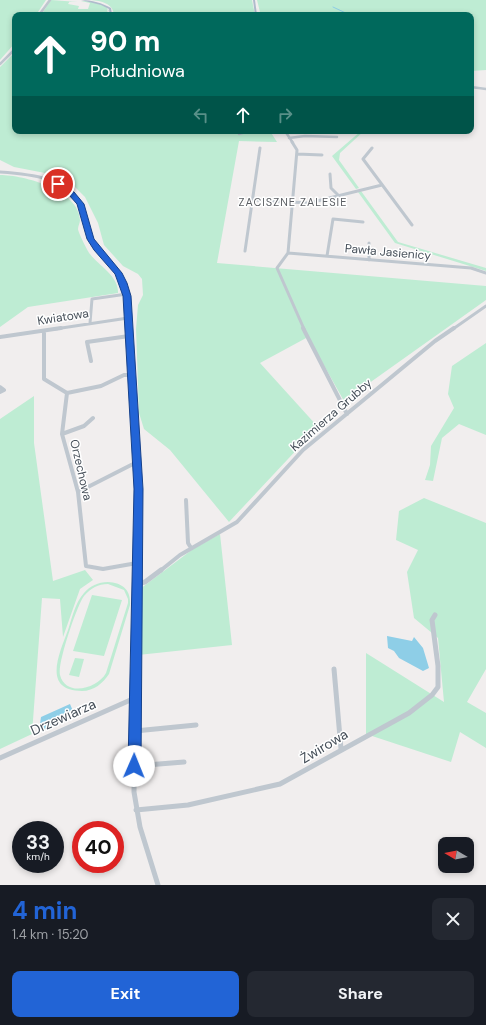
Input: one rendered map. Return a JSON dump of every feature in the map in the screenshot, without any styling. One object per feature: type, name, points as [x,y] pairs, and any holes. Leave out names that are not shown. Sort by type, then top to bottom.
[{"type":"main road","points":[[82,0],[106,5],[110,9],[110,12]]},
{"type":"main road","points":[[254,0],[256,12]]},
{"type":"street","points":[[41,12],[49,1]]},
{"type":"street","points":[[0,64],[12,52]]},
{"type":"street","points":[[474,87],[486,89]]},
{"type":"street","points":[[287,134],[297,150],[297,154],[288,253],[277,268],[309,341],[347,414]]},
{"type":"street","points":[[290,138],[305,136],[337,137]]},
{"type":"street","points":[[245,251],[260,148]]},
{"type":"street","points":[[372,148],[363,156],[363,159],[412,225]]},
{"type":"street","points":[[297,154],[322,155]]},
{"type":"street","points":[[0,172],[47,179],[67,190],[76,197],[84,212],[91,239],[96,248],[118,273],[127,294],[139,489],[136,584],[134,766],[136,810],[142,837],[158,885]]},
{"type":"street","points":[[330,174],[330,188],[338,195]]},
{"type":"street","points":[[253,200],[309,203],[382,185]]},
{"type":"street","points":[[327,256],[333,219],[363,222]]},
{"type":"street","points":[[369,243],[369,260]]},
{"type":"street","name":"Pawła Jasienicy","points":[[288,253],[471,268],[486,273]]},
{"type":"street","points":[[90,323],[92,300],[127,294]]},
{"type":"street","name":"Kazimierza Grubby","points":[[136,584],[145,582],[170,562],[191,548],[240,520],[303,450],[435,341],[486,306]]},
{"type":"street","name":"Kwiatowa","points":[[0,337],[128,318]]},
{"type":"street","points":[[44,331],[44,380],[67,393],[101,386],[124,375],[131,375]]},
{"type":"street","points":[[91,361],[87,342],[129,336]]},
{"type":"street","name":"Orzechowa","points":[[67,393],[62,434],[78,492],[86,566],[89,569],[97,569],[137,563]]},
{"type":"street","points":[[62,434],[84,426],[92,418]]},
{"type":"street","points":[[78,492],[137,462]]},
{"type":"street","points":[[186,500],[188,543],[191,548]]},
{"type":"street","name":"Żwirowa","points":[[136,810],[188,805],[280,784],[301,774],[341,749],[418,707],[433,695],[439,686],[432,620],[435,615]]},
{"type":"street","points":[[334,669],[341,749]]},
{"type":"street","name":"Drzewiarza","points":[[0,758],[135,698]]},
{"type":"street","points":[[135,730],[196,726]]},
{"type":"street","points":[[134,766],[184,762]]},
{"type":"green space","points":[[0,0],[46,0],[38,12],[12,12],[12,46],[0,60]]},
{"type":"green space","points":[[51,0],[70,1],[68,4],[79,6],[78,9],[88,9],[90,3],[81,1],[99,3],[107,8],[108,12],[43,12]]},
{"type":"green space","points":[[91,0],[252,0],[254,12],[113,12],[109,5]]},
{"type":"green space","points":[[257,0],[486,0],[486,70],[474,71],[474,12],[260,12]]},
{"type":"green space","points":[[12,55],[12,134],[272,134],[277,142],[239,141],[217,263],[486,286],[486,300],[344,401],[308,337],[260,363],[318,427],[229,522],[170,450],[144,429],[139,413],[136,329],[138,305],[143,295],[142,279],[138,274],[123,266],[104,245],[98,223],[85,197],[73,185],[45,173],[14,167],[0,160],[0,67]]},
{"type":"green space","points":[[358,134],[361,134],[340,153],[339,160],[359,188],[356,189],[332,156]]},
{"type":"green space","points":[[0,175],[36,181],[49,186],[70,200],[77,209],[80,220],[78,229],[85,246],[94,258],[112,276],[118,293],[28,307],[0,327]]},
{"type":"green space","points":[[361,191],[398,242],[486,268],[486,271],[395,243],[358,192]]},
{"type":"green space","points":[[486,343],[486,435],[459,424],[442,438],[433,481],[425,480],[430,465],[431,446],[454,408],[448,394],[452,366]]},
{"type":"green space","points":[[34,396],[34,443],[53,581],[85,570],[93,580],[80,589],[63,637],[60,599],[42,598],[32,734],[0,749],[0,419]]},
{"type":"green space","points":[[424,498],[486,523],[486,669],[467,702],[486,713],[486,748],[460,732],[451,762],[366,734],[366,653],[444,702],[438,638],[414,618],[407,572],[418,550],[396,540],[399,511]]},
{"type":"green space","points":[[220,534],[232,645],[138,655],[138,624],[141,619],[140,589],[193,549]]},
{"type":"green space","points":[[104,582],[121,585],[127,591],[130,599],[130,605],[109,674],[101,683],[90,690],[82,691],[69,689],[61,685],[57,678],[58,659],[61,649],[78,601],[92,586]],"holes":[[[104,584],[124,590],[128,603],[106,673],[96,683],[90,686],[82,688],[69,686],[63,682],[60,675],[60,669],[64,648],[84,596],[95,587]]]},
{"type":"green space","points":[[92,595],[122,600],[104,656],[73,651]]},
{"type":"green space","points":[[75,658],[84,659],[79,677],[69,675]]},
{"type":"water","points":[[387,636],[412,641],[414,637],[423,648],[429,668],[423,671],[399,658],[394,651],[388,648]]},
{"type":"water","points":[[70,704],[75,716],[39,732],[41,717]]},
{"type":"waterway","points":[[333,7],[344,12]]},
{"type":"district","name":"ZACISZNE ZALESIE","points":[[293,202]]},
{"type":"route","points":[[58,184],[72,193],[81,204],[91,239],[96,248],[118,273],[124,283],[127,296],[130,364],[139,489],[134,766]]}]
